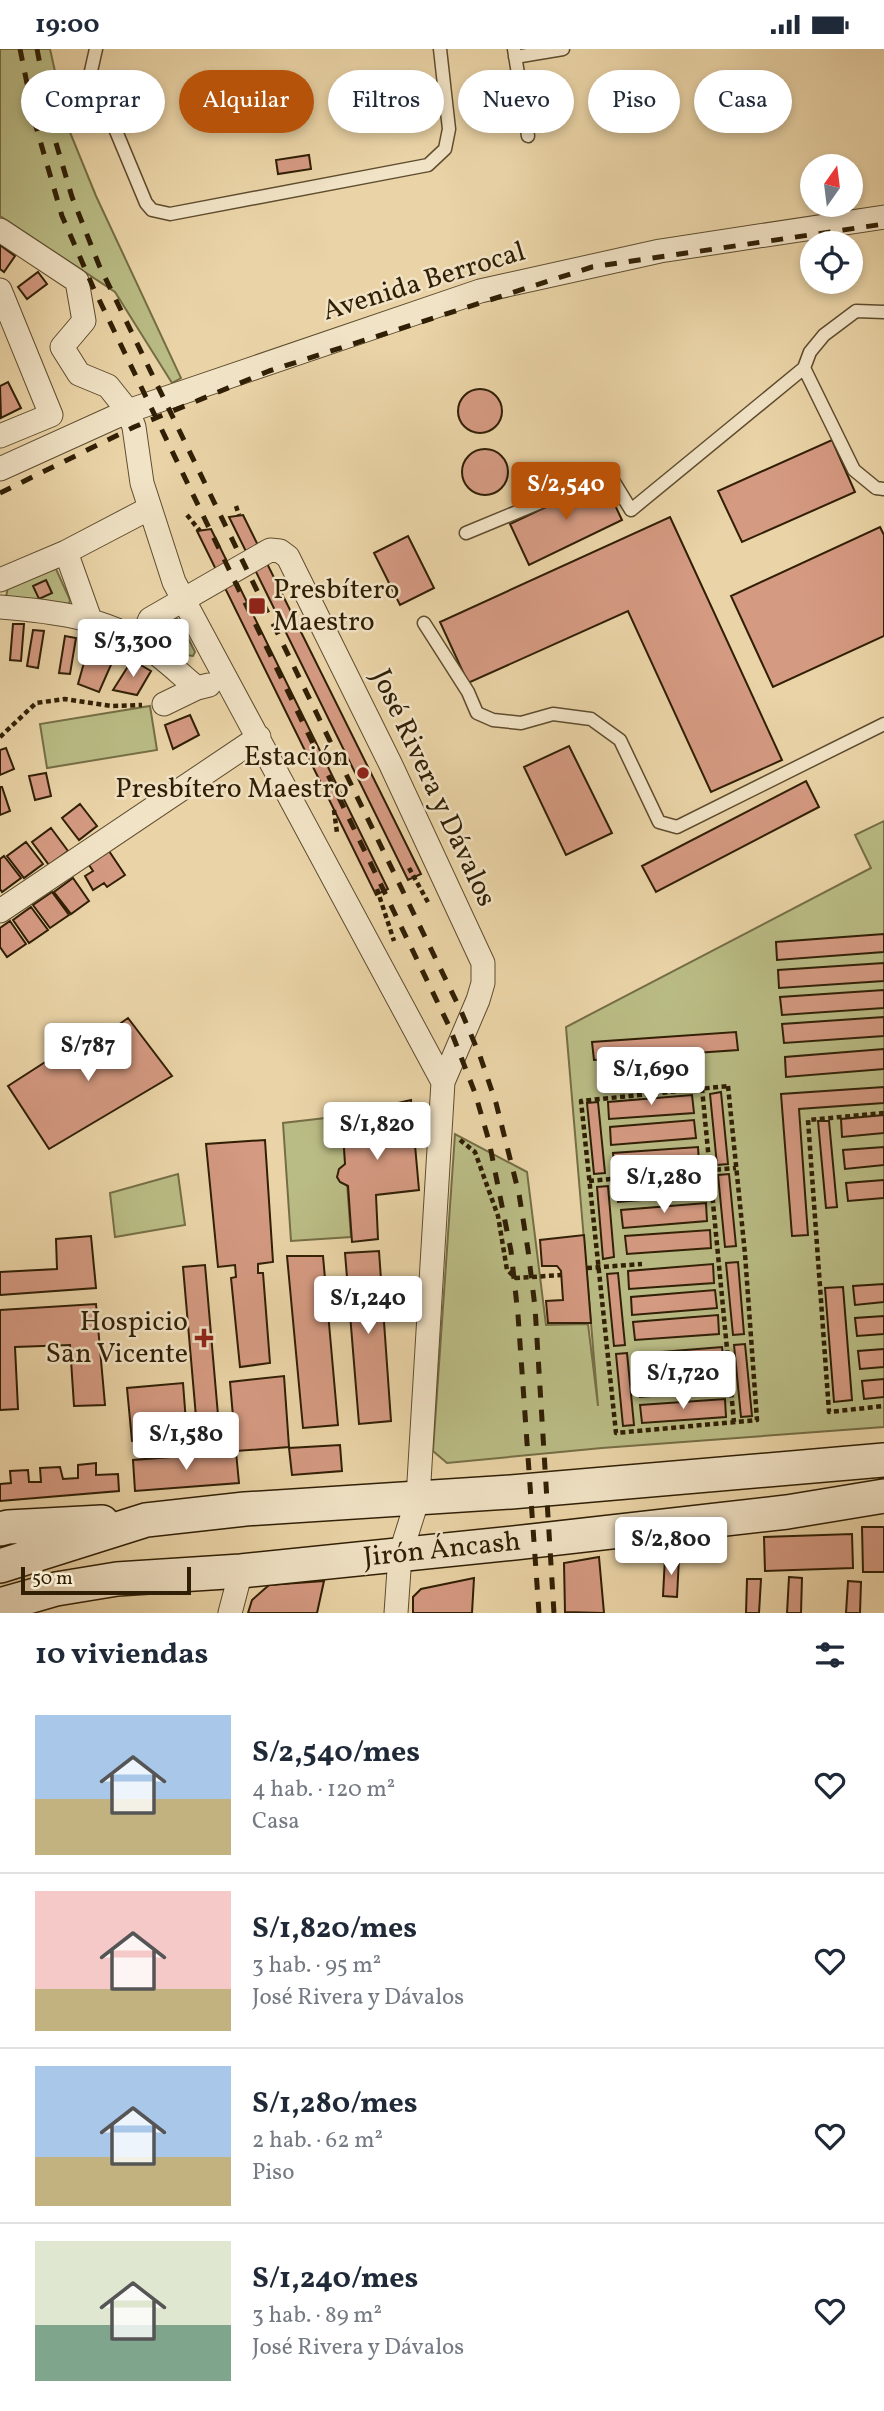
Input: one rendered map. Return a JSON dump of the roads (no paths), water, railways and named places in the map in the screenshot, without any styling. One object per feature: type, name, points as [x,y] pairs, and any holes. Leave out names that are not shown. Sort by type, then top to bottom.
[{"type":"main road","name":"Jirón Áncash","points":[[0,1529],[46,1524],[146,1520],[244,1509],[418,1499],[884,1460]]},
{"type":"main road","points":[[622,1483],[631,1506],[622,1531]]},
{"type":"main road","name":"Jirón Áncash","points":[[0,1605],[56,1589],[117,1579],[242,1571],[622,1531],[787,1512],[884,1496]]},
{"type":"main road","name":"Jirón Áncash","points":[[0,1566],[146,1520]]},
{"type":"street","name":"Avenida Berrocal","points":[[0,468],[128,411],[480,291],[660,251],[884,217]]},
{"type":"street","points":[[0,230],[77,281],[84,321],[62,347],[79,374],[108,386],[128,411],[134,427],[142,483],[174,582],[443,1082]]},
{"type":"street","points":[[0,290],[51,415],[0,436]]},
{"type":"street","points":[[0,580],[66,552],[150,508]]},
{"type":"street","name":"José Rivera y Dávalos","points":[[183,598],[270,550],[279,551],[288,557],[390,763],[482,963],[483,983],[478,1000],[443,1082],[418,1499],[400,1555],[396,1613]]},
{"type":"street","points":[[66,552],[91,622]]},
{"type":"street","points":[[145,645],[145,631],[150,618],[183,598]]},
{"type":"street","points":[[0,607],[48,611],[108,626],[145,645],[197,688]]},
{"type":"street","points":[[164,704],[197,688],[230,683]]},
{"type":"street","points":[[0,911],[259,737]]},
{"type":"street","points":[[230,1613],[242,1571]]},
{"type":"lane","points":[[96,49],[91,71],[146,203],[152,210],[170,213],[428,165],[445,149],[449,129],[440,49]]},
{"type":"lane","points":[[528,136],[515,53],[563,49]]},
{"type":"lane","points":[[466,533],[609,474],[631,510],[804,368],[810,352],[824,335],[856,311],[884,312]]},
{"type":"lane","points":[[804,368],[854,470],[876,488],[884,489]]},
{"type":"lane","points":[[424,623],[468,692],[477,713],[493,720],[521,723],[553,714],[591,719],[621,740],[659,822],[668,826],[677,827],[884,724]]},
{"type":"railway","points":[[20,49],[35,123],[62,216],[93,287],[449,1026],[475,1093],[489,1141],[511,1251],[539,1613]]},
{"type":"railway","points":[[37,49],[53,133],[72,197],[99,265],[461,1011],[496,1103],[519,1194],[535,1307],[554,1613]]},
{"type":"railway","points":[[0,493],[134,427],[269,371],[592,267],[884,224]]},
{"type":"place","name":"Presbítero Maestro","points":[[257,606]]},
{"type":"place","name":"Estación Presbítero Maestro","points":[[363,773]]},
{"type":"place","name":"Hospicio San Vicente","points":[[204,1338]]}]
